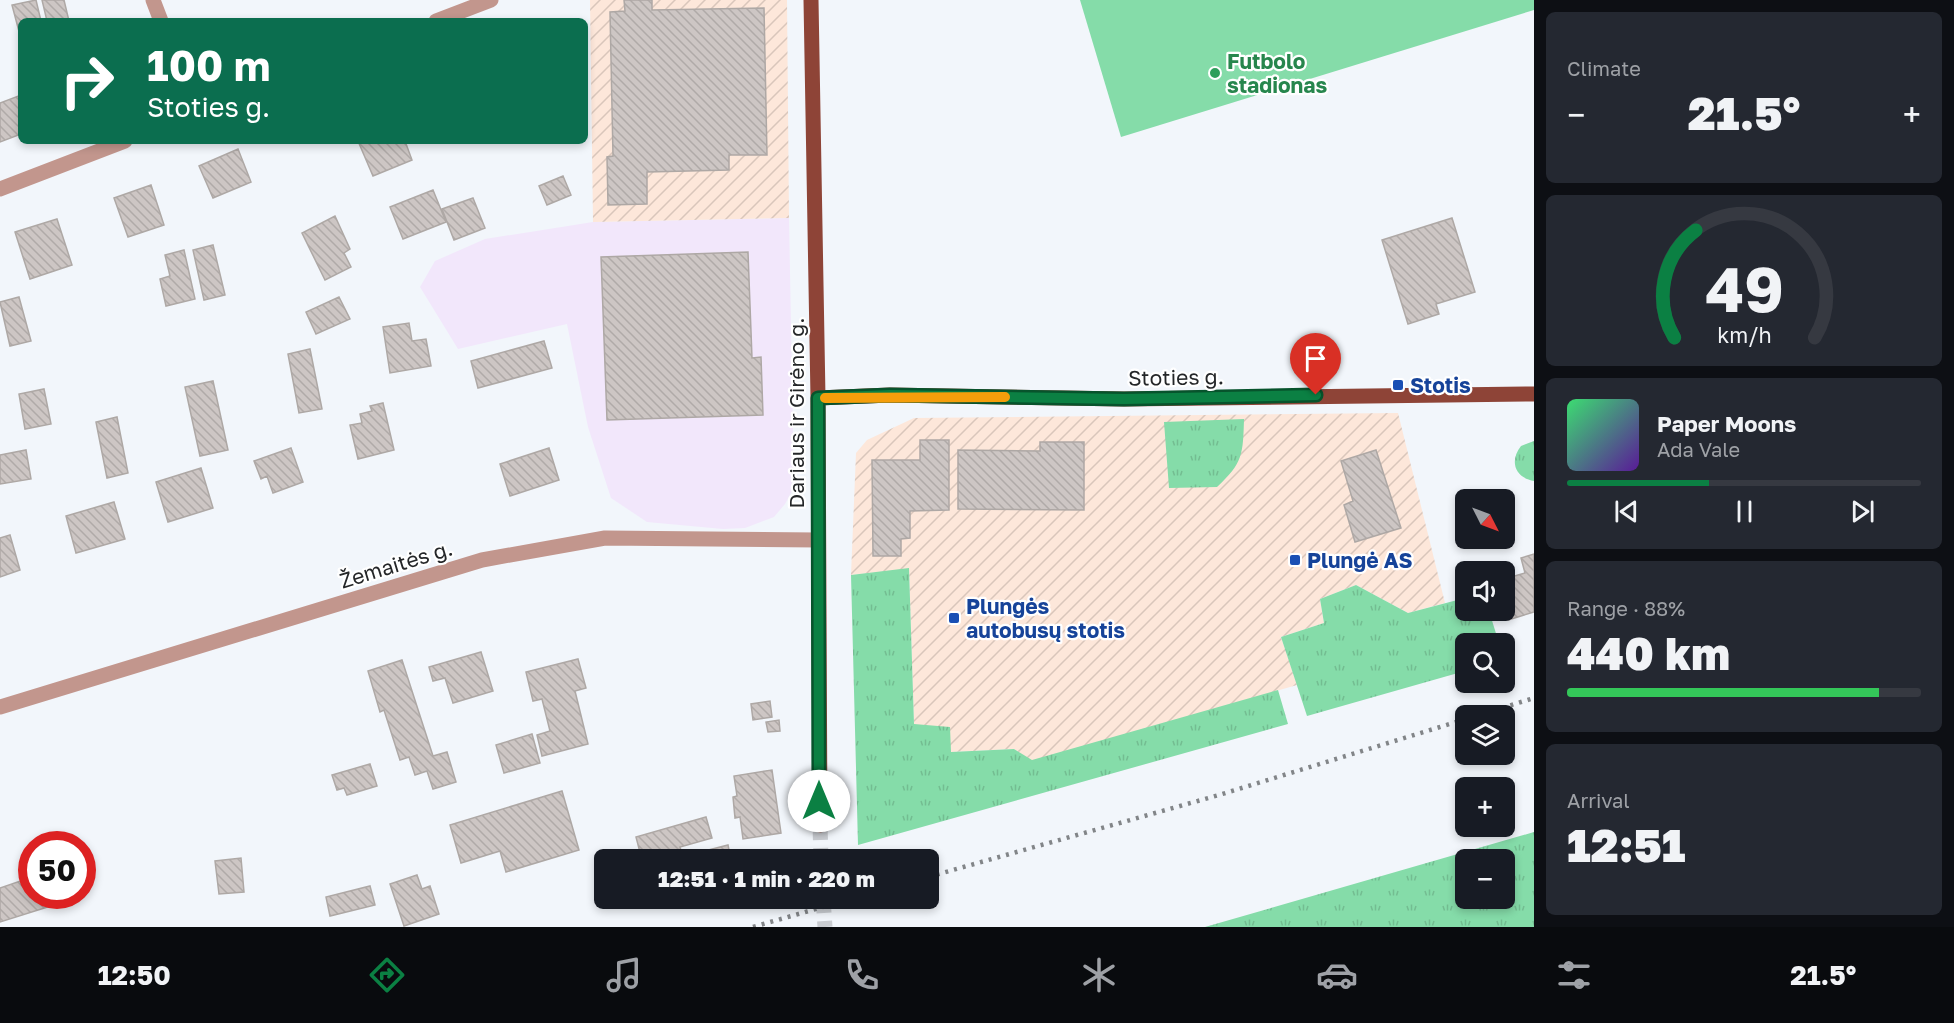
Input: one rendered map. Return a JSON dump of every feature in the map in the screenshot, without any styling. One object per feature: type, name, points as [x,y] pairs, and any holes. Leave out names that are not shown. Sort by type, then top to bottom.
[{"type":"main road","name":"Dariaus ir Girėno g.","points":[[811,0],[818,398],[820,825]]},
{"type":"main road","name":"Stoties g.","points":[[818,398],[890,395],[1124,399],[1534,394]]},
{"type":"street","points":[[153,0],[160,18]]},
{"type":"street","points":[[444,18],[491,0]]},
{"type":"street","points":[[0,189],[117,144]]},
{"type":"street","name":"Žemaitės g.","points":[[0,707],[482,560],[605,538],[818,540]]},
{"type":"shaded area","points":[[590,0],[787,0],[789,218],[593,222]]},
{"type":"shaded area","points":[[789,218],[794,487],[785,504],[774,517],[745,528],[723,529],[647,522],[611,498],[588,427],[567,324],[458,349],[420,287],[435,261],[485,239],[593,222]]},
{"type":"shaded area","points":[[1398,413],[1445,603],[1408,613],[1356,585],[1320,599],[1324,623],[1281,637],[1297,685],[1032,761],[1014,749],[951,752],[914,725],[909,569],[851,575],[856,453],[867,440],[914,418]]},
{"type":"green space","name":"Futbolo stadionas","points":[[1080,0],[1534,0],[1534,10],[1121,137]]},
{"type":"green space","points":[[1244,419],[1240,457],[1232,471],[1217,487],[1169,488],[1164,422]]},
{"type":"green space","points":[[1534,441],[1534,481],[1518,473],[1515,457],[1521,446]]},
{"type":"green space","points":[[909,568],[914,724],[950,727],[951,752],[1014,749],[1032,760],[1278,690],[1288,724],[858,845],[851,575]]},
{"type":"green space","points":[[1356,585],[1408,613],[1455,601],[1455,621],[1492,621],[1496,633],[1455,633],[1455,674],[1307,716],[1281,637],[1324,623],[1320,599]]},
{"type":"green space","points":[[1534,832],[1534,927],[1205,927],[1455,855],[1455,909],[1515,909],[1515,849],[1475,849]]},
{"type":"building","points":[[36,0],[40,18],[18,18],[18,28],[12,5]]},
{"type":"building","points":[[42,0],[64,0],[68,18],[46,18]]},
{"type":"building","points":[[624,0],[652,0],[652,10],[764,8],[767,155],[729,155],[729,170],[647,172],[647,204],[608,205],[607,157],[613,156],[610,12],[625,11]]},
{"type":"building","points":[[18,96],[18,135],[0,142],[0,103]]},
{"type":"building","points":[[359,144],[406,144],[412,160],[373,176]]},
{"type":"building","points":[[238,149],[251,182],[213,198],[199,166]]},
{"type":"building","points":[[563,176],[571,195],[547,205],[539,186]]},
{"type":"building","points":[[151,185],[164,225],[128,237],[114,198]]},
{"type":"building","points":[[433,190],[446,222],[403,239],[390,207]]},
{"type":"building","points":[[473,198],[485,228],[454,240],[442,209]]},
{"type":"building","points":[[335,216],[350,249],[344,253],[351,267],[325,280],[302,233]]},
{"type":"building","points":[[1452,218],[1475,292],[1436,304],[1439,314],[1408,324],[1382,240]]},
{"type":"building","points":[[57,219],[72,265],[30,279],[15,232]]},
{"type":"building","points":[[213,245],[225,295],[204,300],[193,250]]},
{"type":"building","points":[[184,250],[195,299],[166,306],[160,279],[170,276],[165,255]]},
{"type":"building","points":[[748,252],[752,358],[761,357],[763,415],[607,420],[601,257]]},
{"type":"building","points":[[19,297],[31,341],[10,346],[0,302]]},
{"type":"building","points":[[339,297],[350,319],[316,334],[306,312]]},
{"type":"building","points":[[409,323],[412,341],[426,339],[431,366],[390,373],[383,327]]},
{"type":"building","points":[[544,341],[552,368],[478,388],[471,361]]},
{"type":"building","points":[[310,349],[322,409],[299,413],[288,354]]},
{"type":"building","points":[[213,381],[228,450],[200,456],[185,387]]},
{"type":"building","points":[[44,389],[51,424],[25,429],[19,394]]},
{"type":"building","points":[[383,403],[394,450],[358,459],[350,425],[362,423],[360,414],[372,411],[370,406]]},
{"type":"building","points":[[117,417],[128,473],[107,478],[96,422]]},
{"type":"building","points":[[920,440],[949,440],[949,510],[910,511],[910,538],[901,539],[901,556],[873,556],[872,460],[920,460]]},
{"type":"building","points":[[1040,442],[1084,442],[1084,510],[958,509],[958,450],[1040,451]]},
{"type":"building","points":[[291,448],[303,482],[273,493],[267,476],[261,479],[254,461]]},
{"type":"building","points":[[549,448],[559,480],[510,496],[500,464]]},
{"type":"building","points":[[26,450],[31,479],[0,484],[0,455]]},
{"type":"building","points":[[1376,450],[1401,528],[1355,542],[1344,505],[1353,501],[1341,461]]},
{"type":"building","points":[[201,468],[213,508],[168,522],[156,482]]},
{"type":"building","points":[[114,502],[125,539],[76,553],[66,516]]},
{"type":"building","points":[[10,535],[20,570],[0,577],[0,538]]},
{"type":"building","points":[[1534,554],[1534,612],[1515,618],[1515,576],[1525,573],[1521,558]]},
{"type":"building","points":[[481,652],[493,691],[453,703],[445,678],[433,681],[429,667]]},
{"type":"building","points":[[578,659],[586,688],[575,691],[588,744],[542,756],[537,735],[550,731],[542,699],[533,701],[526,672]]},
{"type":"building","points":[[402,660],[433,756],[447,752],[456,782],[433,789],[427,771],[415,775],[409,757],[400,760],[384,710],[380,712],[368,671]]},
{"type":"building","points":[[770,701],[772,717],[753,720],[751,704]]},
{"type":"building","points":[[779,720],[780,731],[768,732],[766,722]]},
{"type":"building","points":[[532,734],[540,763],[504,773],[496,745]]},
{"type":"building","points":[[370,764],[377,786],[347,795],[344,788],[337,790],[332,775]]},
{"type":"building","points":[[772,770],[781,833],[743,839],[740,817],[735,818],[733,797],[737,796],[734,776]]},
{"type":"building","points":[[562,791],[579,850],[506,872],[500,851],[461,863],[450,825]]},
{"type":"building","points":[[706,817],[712,838],[680,847],[680,849],[639,849],[636,837]]},
{"type":"building","points":[[728,845],[729,849],[712,849]]},
{"type":"building","points":[[241,858],[244,892],[219,894],[215,861]]},
{"type":"building","points":[[417,875],[422,889],[430,886],[439,914],[404,926],[390,884]]},
{"type":"building","points":[[18,882],[18,909],[41,909],[0,922],[0,888]]},
{"type":"building","points":[[370,886],[375,905],[330,916],[326,897]]},
{"type":"tunnel","points":[[820,825],[821,849]]},
{"type":"tunnel","points":[[824,909],[825,927]]},
{"type":"railway","points":[[1511,705],[1534,698]]},
{"type":"railway","points":[[939,874],[1219,795],[1455,722]]},
{"type":"railway","points":[[753,927],[816,909]]},
{"type":"slow traffic","points":[[825,398],[890,395],[1005,397]]},
{"type":"place","name":"Futbolo stadionas","points":[[1215,73]]},
{"type":"place","name":"Stotis","points":[[1398,385]]},
{"type":"place","name":"Plungė AS","points":[[1295,560]]},
{"type":"place","name":"Plungės autobusų stotis","points":[[954,618]]},
{"type":"route","points":[[819,801],[818,398],[890,395],[1124,399],[1316,395]]}]
